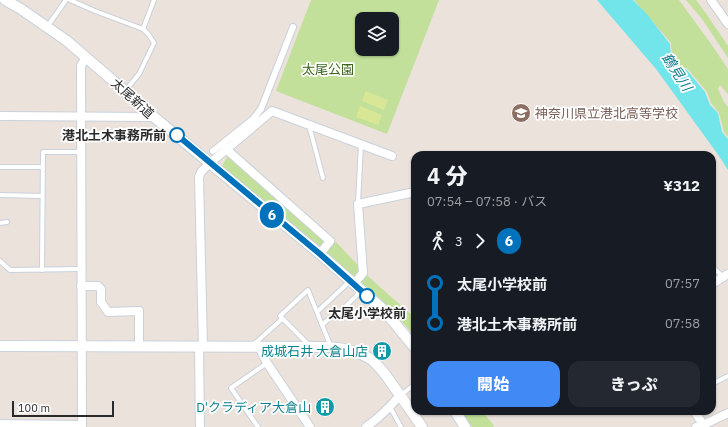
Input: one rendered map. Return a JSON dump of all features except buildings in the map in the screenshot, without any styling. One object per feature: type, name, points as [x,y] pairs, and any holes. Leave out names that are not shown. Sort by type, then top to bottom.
[{"type":"street","name":"太尾新道","points":[[5,0],[21,9],[67,41],[154,117],[320,254],[384,310],[411,343]]},
{"type":"street","points":[[711,0],[727,21]]},
{"type":"street","points":[[213,151],[253,119],[261,109],[293,27]]},
{"type":"street","points":[[0,424],[82,426],[81,66],[86,57]]},
{"type":"street","points":[[200,427],[201,172],[272,111],[392,156]]},
{"type":"street","points":[[0,116],[154,117]]},
{"type":"street","points":[[226,149],[330,241],[320,254]]},
{"type":"street","points":[[355,285],[363,273],[358,204],[411,193]]},
{"type":"street","points":[[716,281],[725,275]]},
{"type":"street","points":[[81,286],[98,286],[101,289],[101,302],[108,312],[139,311],[140,346]]},
{"type":"street","points":[[0,346],[340,348],[352,350],[372,360],[381,369],[411,411]]},
{"type":"street","points":[[255,347],[310,427]]},
{"type":"street","points":[[366,427],[390,407],[400,395]]},
{"type":"street","points":[[696,415],[701,426],[728,413]]},
{"type":"street","points":[[414,415],[422,427]]},
{"type":"street","points":[[460,415],[465,427]]},
{"type":"lane","points":[[47,27],[66,0]]},
{"type":"lane","points":[[70,0],[143,29],[154,43],[139,74],[125,91]]},
{"type":"lane","points":[[143,29],[154,0]]},
{"type":"lane","points":[[309,125],[323,178]]},
{"type":"lane","points":[[358,204],[361,144]]},
{"type":"lane","points":[[42,270],[43,152],[81,152]]},
{"type":"lane","points":[[0,167],[42,167]]},
{"type":"lane","points":[[0,195],[42,196]]},
{"type":"lane","points":[[0,223],[7,222]]},
{"type":"lane","points":[[0,261],[10,270],[81,269]]},
{"type":"lane","points":[[716,269],[725,275]]},
{"type":"lane","points":[[317,312],[355,285]]},
{"type":"lane","points":[[322,325],[337,314],[355,285]]},
{"type":"lane","points":[[312,347],[280,316],[308,290],[331,347]]},
{"type":"lane","points":[[255,347],[282,319]]},
{"type":"lane","points":[[258,427],[231,388],[267,363]]},
{"type":"lane","points":[[716,382],[728,376]]},
{"type":"lane","points":[[400,395],[411,387]]},
{"type":"lane","points":[[390,407],[401,427]]},
{"type":"green space","name":"太尾公園","points":[[311,0],[439,0],[387,134],[276,91]]},
{"type":"green space","points":[[634,0],[679,0],[709,41],[728,69],[728,94],[720,85],[718,89],[728,107],[728,137],[724,132],[719,113],[711,103],[707,92],[687,68],[681,68],[672,57],[671,43]]},
{"type":"green space","points":[[686,0],[696,0],[707,15],[728,46],[728,58],[702,19]]},
{"type":"green space","points":[[366,91],[388,100],[384,110],[362,101]]},
{"type":"green space","points":[[360,106],[382,115],[378,125],[356,117]]},
{"type":"green space","points":[[228,155],[332,244],[336,242],[370,278],[411,314],[411,332],[369,289],[221,168]]},
{"type":"green space","points":[[464,415],[485,415],[494,427],[472,427]]},
{"type":"water","name":"鶴見川","points":[[597,0],[633,0],[646,13],[670,44],[671,57],[680,69],[686,69],[705,92],[710,105],[718,113],[722,132],[728,139],[728,170],[716,151],[656,69]]},
{"type":"bus line","name":"6","points":[[177,135],[320,254],[367,296]]},
{"type":"place","name":"神奈川県立港北高等学校","points":[[521,113]]},
{"type":"place","name":"港北土木事務所前","points":[[177,135]]},
{"type":"place","name":"太尾小学校前","points":[[367,296]]},
{"type":"place","name":"成城石井 大倉山店","points":[[382,351]]},
{"type":"place","name":"D'クラディア大倉山","points":[[325,407]]}]
